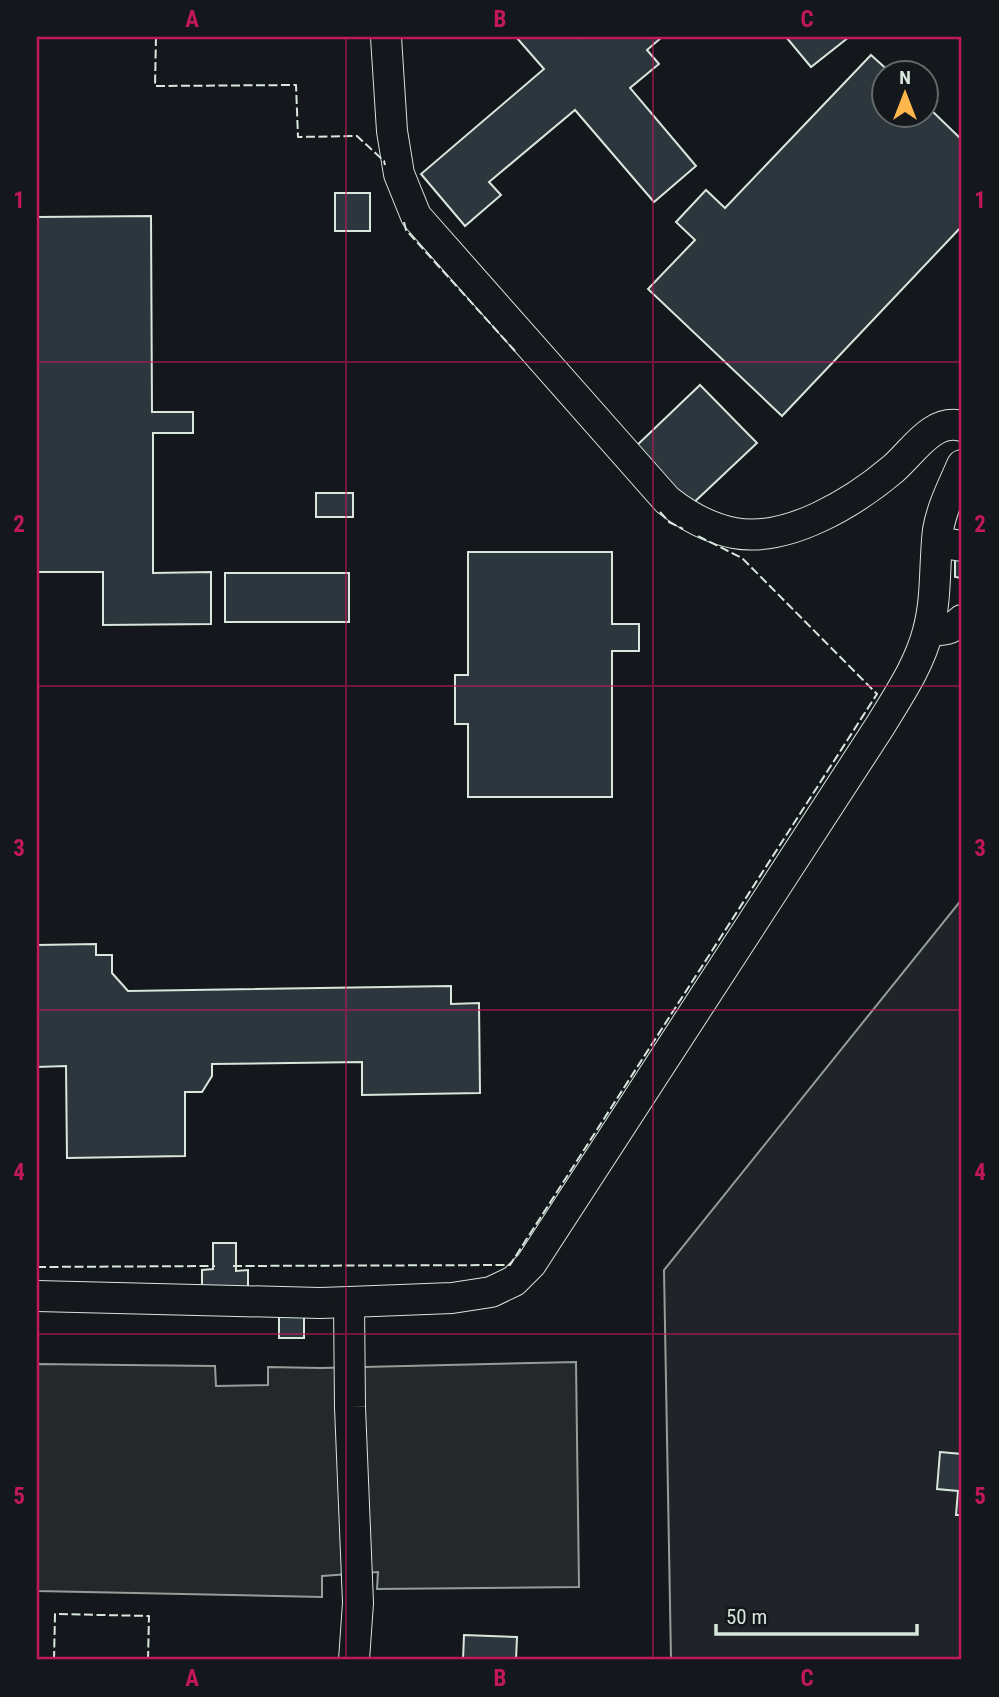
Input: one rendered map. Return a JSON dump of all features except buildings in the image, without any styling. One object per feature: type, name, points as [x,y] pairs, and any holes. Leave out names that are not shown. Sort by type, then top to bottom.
[{"type":"lane","points":[[386,37],[392,131],[399,174],[416,216],[667,500],[682,512],[699,521],[735,533],[765,533],[794,527],[829,512],[877,482],[932,432],[948,424],[962,426]]},
{"type":"lane","points":[[37,1296],[320,1303],[452,1298],[491,1292],[514,1281],[531,1264],[880,726],[915,667],[929,631],[936,578],[950,544],[944,508],[962,465]]},
{"type":"lane","points":[[929,631],[943,631],[962,620]]},
{"type":"lane","points":[[349,1302],[350,1407],[358,1603],[354,1660]]},
{"type":"shaded area","points":[[962,899],[962,1660],[671,1660],[664,1270]]},
{"type":"shaded area","points":[[576,1362],[579,1587],[377,1589],[378,1572],[322,1576],[322,1597],[37,1591],[37,1364],[215,1366],[216,1386],[268,1385],[268,1367]]},
{"type":"fence","points":[[156,37],[155,86],[296,85],[298,137],[357,136],[385,165]]},
{"type":"fence","points":[[404,222],[406,230],[515,351]]},
{"type":"fence","points":[[660,512],[669,522],[683,529]]},
{"type":"fence","points":[[233,1266],[510,1265],[877,694],[742,558],[698,536]]},
{"type":"fence","points":[[37,1267],[215,1266]]},
{"type":"fence","points":[[54,1660],[55,1614],[149,1616],[148,1660]]}]
